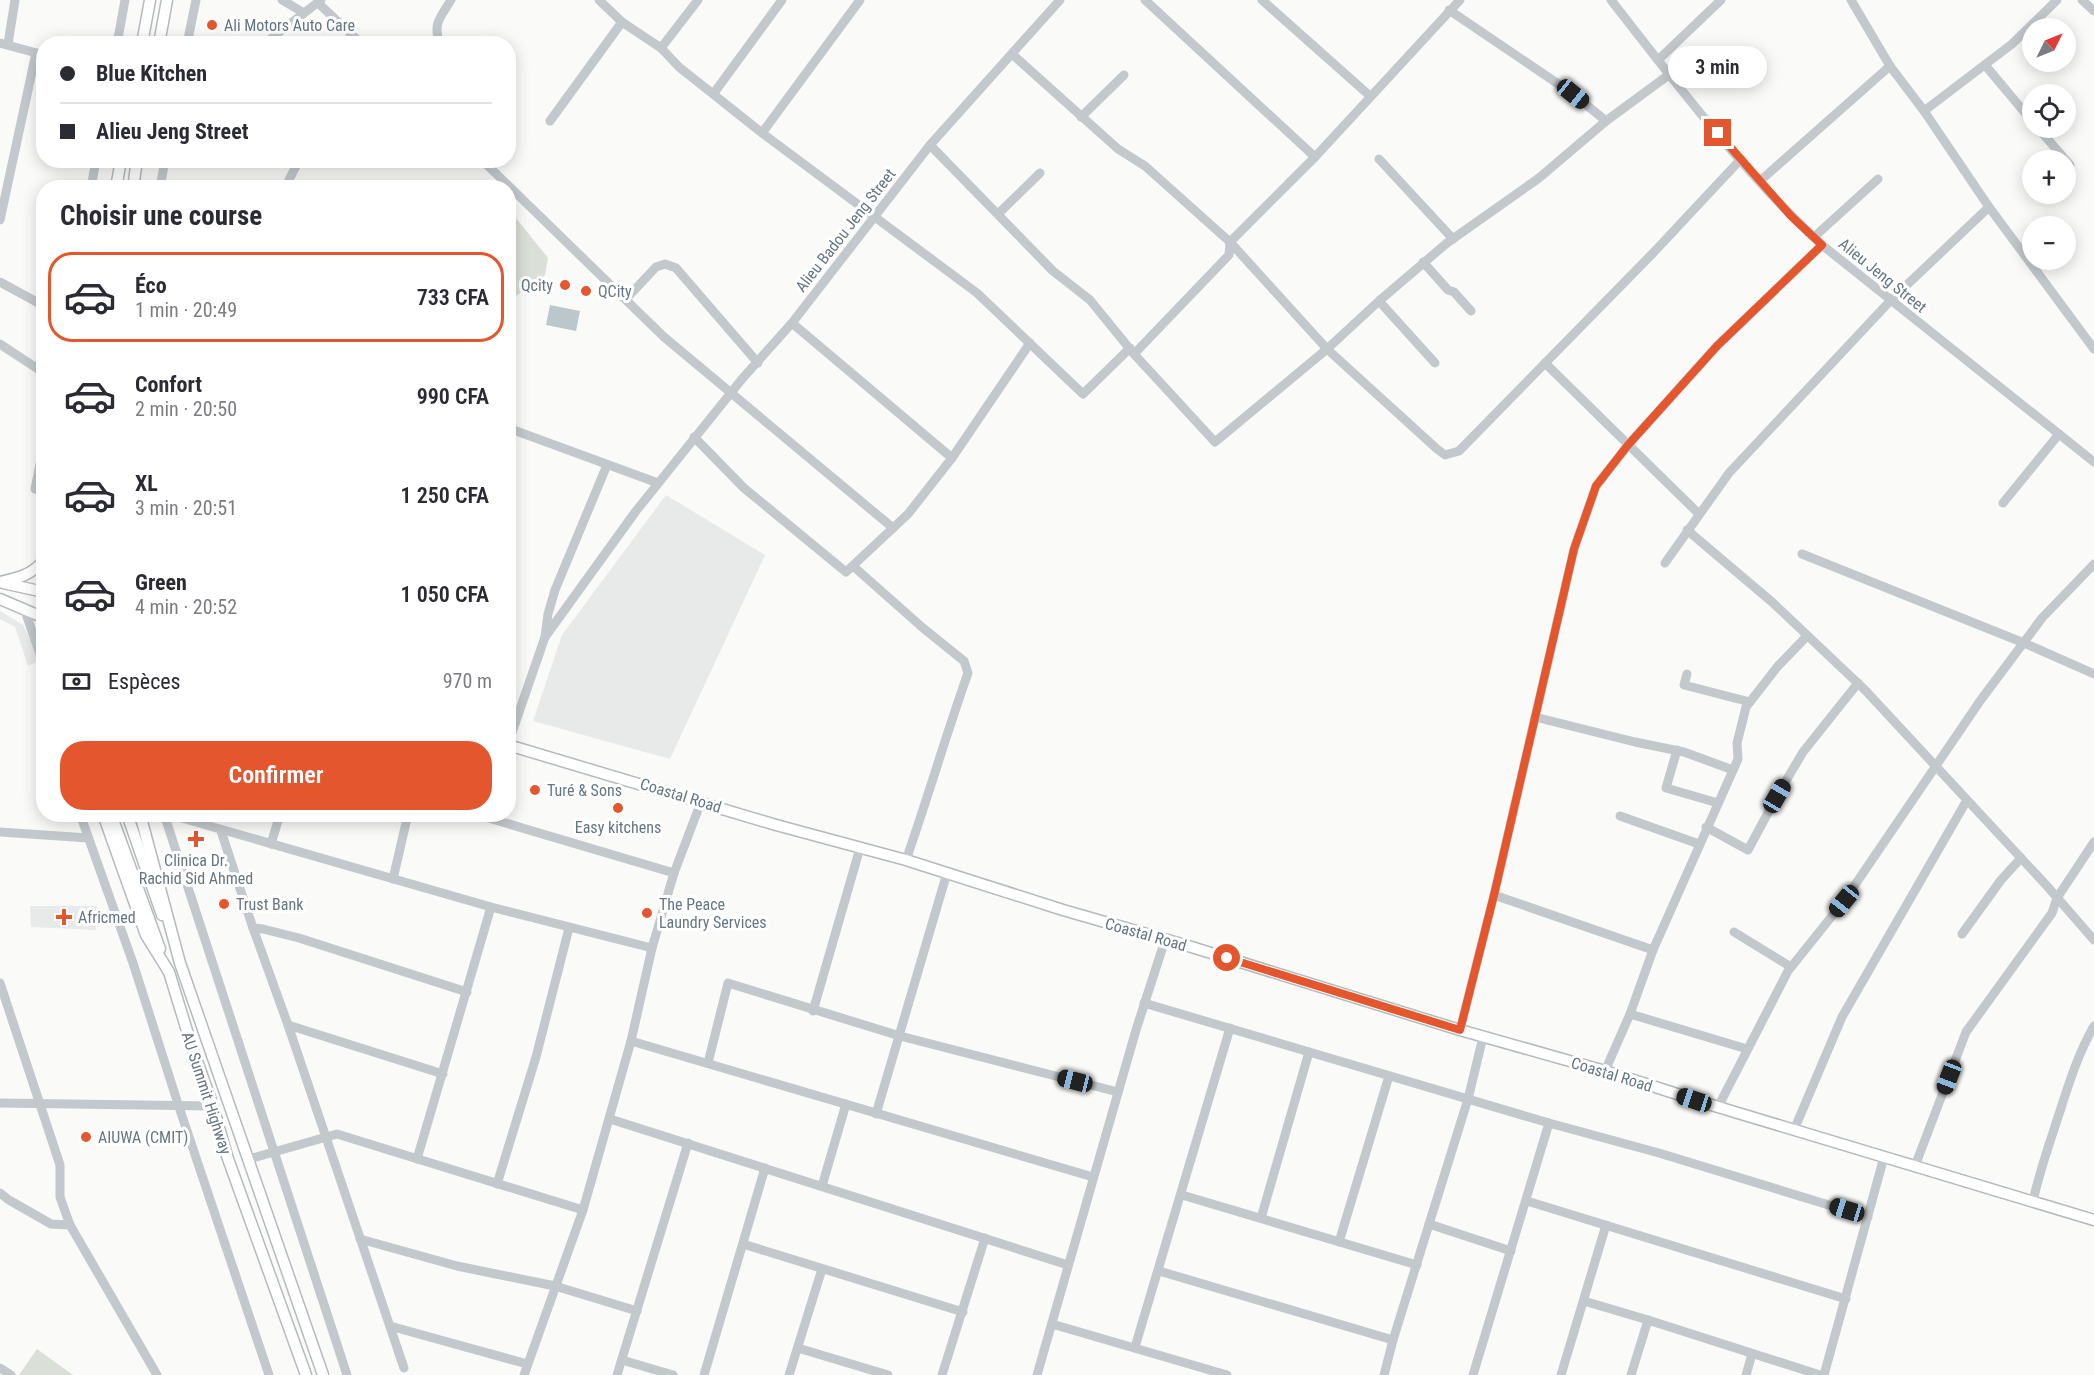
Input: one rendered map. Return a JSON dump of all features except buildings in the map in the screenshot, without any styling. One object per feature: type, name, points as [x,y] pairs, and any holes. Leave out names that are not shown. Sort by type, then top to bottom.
[{"type":"main road","points":[[143,36],[150,0]]},
{"type":"main road","points":[[160,36],[167,0]]},
{"type":"main road","points":[[0,582],[24,576],[36,569]]},
{"type":"main road","points":[[0,582],[36,589]]},
{"type":"main road","points":[[0,599],[36,612]]},
{"type":"main road","name":"Coastal Road","points":[[516,747],[906,860],[1483,1037],[1605,1071],[2094,1220]]},
{"type":"main road","name":"AU Summit Highway","points":[[106,822],[146,935],[169,972],[227,1156],[306,1375]]},
{"type":"main road","points":[[114,822],[169,972]]},
{"type":"main road","points":[[130,822],[180,963]]},
{"type":"main road","name":"AU Summit Highway","points":[[142,822],[180,963],[323,1375]]},
{"type":"street","points":[[15,0],[4,43],[36,53]]},
{"type":"street","points":[[118,36],[125,0]]},
{"type":"street","points":[[189,36],[196,0]]},
{"type":"street","points":[[282,0],[304,13]]},
{"type":"street","points":[[437,36],[435,26],[451,0]]},
{"type":"street","points":[[599,0],[622,22],[661,48],[679,67],[762,133],[977,293],[1083,394],[1132,351],[1229,255],[1230,242],[1315,157],[1460,0]]},
{"type":"street","points":[[661,48],[698,0]]},
{"type":"street","points":[[714,93],[782,0]]},
{"type":"street","points":[[762,133],[858,3],[846,0]]},
{"type":"street","name":"Alieu Badou Jeng Street","points":[[545,637],[658,483],[694,437],[792,323],[930,145],[1060,0]]},
{"type":"street","points":[[1145,0],[1315,157]]},
{"type":"street","points":[[1262,0],[1370,96]]},
{"type":"street","name":"Alieu Jeng Street","points":[[1611,0],[1658,60],[1791,216],[1822,245],[2094,462]]},
{"type":"street","points":[[1658,60],[1721,0]]},
{"type":"street","points":[[1851,0],[1890,66],[1924,111],[1989,207],[2093,345]]},
{"type":"street","points":[[1924,111],[2012,44],[2057,0]]},
{"type":"street","points":[[2082,0],[2094,11]]},
{"type":"street","points":[[274,36],[320,2],[354,36]]},
{"type":"street","points":[[1449,10],[1573,94],[1606,121]]},
{"type":"street","points":[[550,121],[622,22]]},
{"type":"street","points":[[1012,54],[1118,149],[1145,166],[1230,242],[1327,349],[1445,455],[1459,451],[1654,252],[1741,159]]},
{"type":"street","points":[[1985,65],[2022,109]]},
{"type":"street","points":[[1760,182],[1890,66]]},
{"type":"street","points":[[0,220],[36,71]]},
{"type":"street","points":[[930,145],[1053,271],[1090,300],[1132,351],[1215,442],[1327,349],[1423,262],[1539,178],[1606,121],[1670,74]]},
{"type":"street","points":[[1081,117],[1124,75]]},
{"type":"street","points":[[2047,138],[2057,150]]},
{"type":"street","points":[[1379,159],[1452,239]]},
{"type":"street","points":[[490,168],[503,180]]},
{"type":"street","points":[[998,214],[1040,173]]},
{"type":"street","points":[[1814,237],[1878,179]]},
{"type":"street","points":[[516,193],[664,337],[893,528]]},
{"type":"street","points":[[1665,563],[1729,473],[1891,300],[1989,207]]},
{"type":"street","points":[[1460,1030],[1494,895],[1574,549],[1596,486],[1628,445],[1717,346],[1822,245]]},
{"type":"street","points":[[1423,262],[1471,311]]},
{"type":"street","points":[[626,299],[656,267],[665,264],[676,268],[758,363]]},
{"type":"street","points":[[0,282],[36,302]]},
{"type":"street","points":[[1379,301],[1435,363]]},
{"type":"street","points":[[792,323],[952,458]]},
{"type":"street","points":[[694,437],[744,488],[846,572],[908,513],[952,458],[1030,343]]},
{"type":"street","points":[[0,344],[36,368]]},
{"type":"street","points":[[1545,363],[1699,514]]},
{"type":"street","points":[[516,431],[658,483]]},
{"type":"street","points":[[2003,503],[2059,434]]},
{"type":"street","points":[[516,722],[545,637],[548,614],[555,590],[607,465]]},
{"type":"street","points":[[1687,530],[1772,602],[1858,683],[2094,940]]},
{"type":"street","points":[[1802,554],[2024,643],[2094,674]]},
{"type":"street","points":[[1718,1107],[1791,967],[1844,901],[1980,700],[2042,618],[2094,564]]},
{"type":"street","points":[[853,566],[967,666],[968,673],[943,742],[938,768],[906,860]]},
{"type":"street","points":[[24,608],[36,643]]},
{"type":"street","points":[[1605,1071],[1630,1014],[1653,950],[1738,759],[1737,744],[1746,707],[1778,666],[1807,636]]},
{"type":"street","points":[[1686,674],[1684,685],[1750,702]]},
{"type":"street","points":[[1706,827],[1749,850],[1803,752],[1858,683]]},
{"type":"street","points":[[1535,717],[1677,750],[1733,770]]},
{"type":"street","points":[[1677,750],[1666,788],[1718,802]]},
{"type":"street","points":[[1794,1130],[1842,1017],[1967,800]]},
{"type":"street","points":[[525,1375],[583,1210],[631,1041],[652,948],[674,873],[701,802]]},
{"type":"street","points":[[1620,816],[1699,844]]},
{"type":"street","points":[[83,822],[134,963],[179,1107],[269,1375]]},
{"type":"street","points":[[168,822],[247,1074],[275,1151],[347,1375]]},
{"type":"street","points":[[192,822],[491,907],[652,948]]},
{"type":"street","points":[[271,844],[278,822]]},
{"type":"street","points":[[393,879],[406,822]]},
{"type":"street","points":[[502,822],[674,873]]},
{"type":"street","points":[[221,831],[404,1368]]},
{"type":"street","points":[[0,832],[88,838]]},
{"type":"street","points":[[1915,1166],[1966,1032],[2052,913],[2057,898],[2094,842]]},
{"type":"street","points":[[813,1011],[860,848]]},
{"type":"street","points":[[1962,934],[2001,880],[2021,858]]},
{"type":"street","points":[[876,1114],[947,873]]},
{"type":"street","points":[[1494,895],[1653,950]]},
{"type":"street","points":[[417,1159],[491,907]]},
{"type":"street","points":[[253,928],[299,938],[467,992]]},
{"type":"street","points":[[498,1184],[536,1057],[569,928]]},
{"type":"street","points":[[1734,932],[1791,967]]},
{"type":"street","points":[[1036,1375],[1144,1003],[1165,940]]},
{"type":"street","points":[[0,983],[60,1165],[60,1197],[70,1225],[157,1375]]},
{"type":"street","points":[[708,1063],[728,983],[900,1036],[1118,1092]]},
{"type":"street","points":[[1144,1003],[1549,1124],[1659,1153],[1868,1217]]},
{"type":"street","points":[[1630,1014],[1747,1049]]},
{"type":"street","points":[[288,1025],[443,1074]]},
{"type":"street","points":[[2033,1201],[2041,1167],[2066,1094],[2083,1046],[2094,1026]]},
{"type":"street","points":[[1135,1347],[1230,1028]]},
{"type":"street","points":[[1384,1375],[1468,1099],[1483,1037]]},
{"type":"street","points":[[631,1041],[1093,1177]]},
{"type":"street","points":[[1262,1218],[1309,1052]]},
{"type":"street","points":[[1339,1242],[1389,1076]]},
{"type":"street","points":[[0,1103],[213,1106]]},
{"type":"street","points":[[822,1186],[846,1104]]},
{"type":"street","points":[[610,1119],[1068,1265]]},
{"type":"street","points":[[1473,1375],[1549,1124]]},
{"type":"street","points":[[249,1159],[337,1134],[583,1210]]},
{"type":"street","points":[[617,1375],[688,1143]]},
{"type":"street","points":[[1584,1301],[1822,1375],[1846,1299],[1884,1157]]},
{"type":"street","points":[[704,1375],[765,1168]]},
{"type":"street","points":[[0,1193],[51,1224],[70,1225]]},
{"type":"street","points":[[1182,1195],[1417,1266]]},
{"type":"street","points":[[1527,1201],[1846,1299]]},
{"type":"street","points":[[1429,1224],[1511,1251]]},
{"type":"street","points":[[1561,1375],[1606,1225]]},
{"type":"street","points":[[942,1375],[985,1238]]},
{"type":"street","points":[[360,1239],[457,1266],[555,1286],[637,1311]]},
{"type":"street","points":[[743,1244],[963,1312]]},
{"type":"street","points":[[789,1375],[822,1269]]},
{"type":"street","points":[[1159,1271],[1393,1340]]},
{"type":"street","points":[[1631,1375],[1648,1320]]},
{"type":"street","points":[[1052,1323],[1227,1375]]},
{"type":"street","points":[[390,1326],[528,1364]]},
{"type":"street","points":[[798,1348],[888,1375]]},
{"type":"street","points":[[1746,1375],[1752,1354]]},
{"type":"street","points":[[621,1360],[673,1375]]},
{"type":"street","points":[[0,1368],[10,1375]]},
{"type":"shaded area","points":[[516,218],[548,258],[545,275],[516,296]]},
{"type":"shaded area","points":[[550,305],[580,311],[576,331],[546,325]]},
{"type":"shaded area","points":[[666,495],[765,555],[670,759],[533,721],[562,635]]},
{"type":"shaded area","points":[[0,611],[23,625],[36,652],[36,662],[28,666],[15,627],[0,619]]},
{"type":"shaded area","name":"Africmed","points":[[30,906],[97,906],[96,930],[31,927]]},
{"type":"shaded area","points":[[37,1349],[73,1375],[19,1375]]},
{"type":"place","name":"Ali Motors Auto Care","points":[[212,25]]},
{"type":"place","name":"Qcity","points":[[565,285]]},
{"type":"place","name":"QCity","points":[[586,291]]},
{"type":"place","name":"Turé & Sons","points":[[535,790]]},
{"type":"place","name":"Easy kitchens","points":[[618,808]]},
{"type":"place","name":"Clinica Dr. Rachid Sid Ahmed","points":[[196,839]]},
{"type":"place","name":"Trust Bank","points":[[224,904]]},
{"type":"place","name":"The Peace Laundry Services","points":[[647,913]]},
{"type":"place","name":"Africmed","points":[[64,917]]},
{"type":"place","name":"AIUWA (CMIT)","points":[[86,1137]]},
{"type":"route","points":[[1227,958],[1460,1030],[1494,895],[1574,549],[1596,486],[1628,445],[1717,346],[1822,245],[1791,216],[1718,133]]}]
